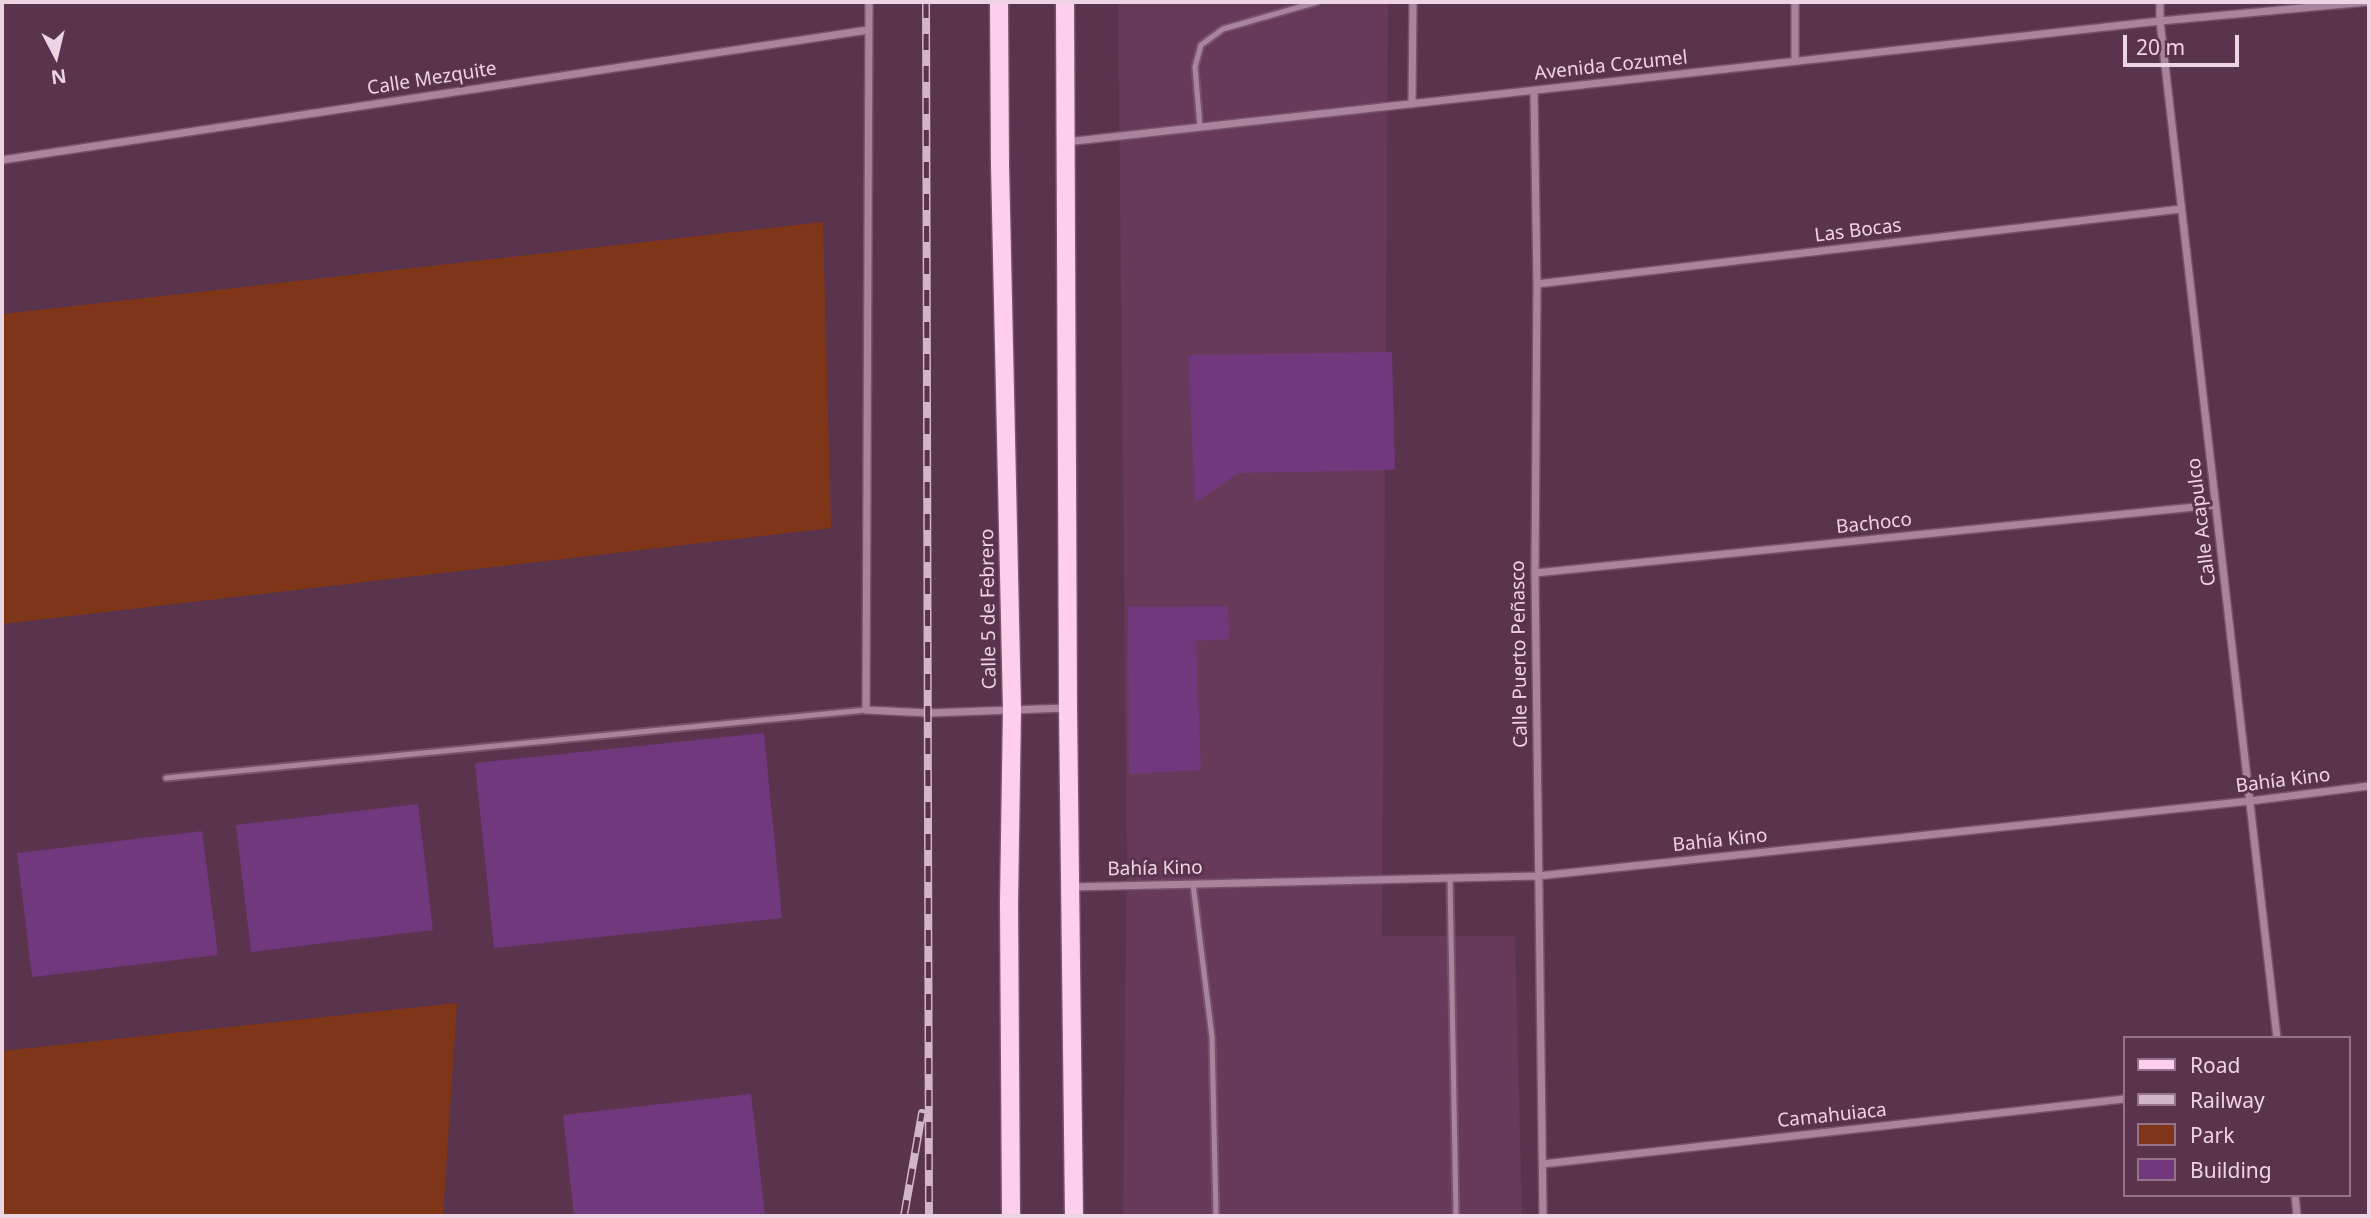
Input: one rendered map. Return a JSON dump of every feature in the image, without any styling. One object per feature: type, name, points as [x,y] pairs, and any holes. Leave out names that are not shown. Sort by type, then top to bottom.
[{"type":"main road","name":"Calle 5 de Febrero","points":[[999,2],[1012,709],[1009,903],[1011,1216]]},
{"type":"main road","points":[[1065,2],[1068,708],[1074,1216]]},
{"type":"street","points":[[869,2],[866,710],[929,713],[1068,708]]},
{"type":"street","points":[[1412,104],[1413,2]]},
{"type":"street","points":[[1795,2],[1795,61]]},
{"type":"street","name":"Calle Acapulco","points":[[2160,2],[2181,209],[2277,1036]]},
{"type":"street","name":"Avenida Cozumel","points":[[1065,142],[2160,21],[2367,2]]},
{"type":"street","name":"Calle Mezquite","points":[[2,160],[868,30]]},
{"type":"street","name":"Calle Puerto Peñasco","points":[[1534,91],[1537,284],[1535,573],[1543,1216]]},
{"type":"street","name":"Las Bocas","points":[[1537,284],[2181,209]]},
{"type":"street","name":"Bachoco","points":[[1535,573],[2216,505]]},
{"type":"street","name":"Bahía Kino","points":[[1071,887],[1538,876],[2369,786]]},
{"type":"street","name":"Camahuiaca","points":[[1543,1164],[2122,1099]]},
{"type":"street","points":[[2295,1197],[2297,1216]]},
{"type":"lane","points":[[1200,127],[1195,67],[1200,45],[1223,29],[1317,2]]},
{"type":"lane","points":[[166,778],[866,710]]},
{"type":"lane","points":[[1450,878],[1456,1216]]},
{"type":"lane","points":[[1193,884],[1212,1037],[1216,1216]]},
{"type":"shaded area","points":[[1118,2],[1388,2],[1382,936],[1515,936],[1522,1216],[1123,1216],[1127,852]]},
{"type":"green space","points":[[823,222],[831,528],[2,624],[2,314]]},
{"type":"green space","points":[[457,1003],[443,1216],[2,1216],[2,1051]]},
{"type":"building","points":[[1392,352],[1395,470],[1238,473],[1195,503],[1188,355]]},
{"type":"building","points":[[1228,606],[1229,639],[1196,641],[1201,770],[1129,774],[1128,607]]},
{"type":"building","points":[[764,733],[782,918],[494,948],[475,763]]},
{"type":"building","points":[[418,804],[433,930],[251,952],[236,825]]},
{"type":"building","points":[[202,831],[218,955],[32,977],[17,853]]},
{"type":"building","points":[[751,1094],[765,1216],[574,1216],[563,1115]]},
{"type":"railway","points":[[926,2],[929,1216]]},
{"type":"railway","points":[[904,1216],[922,1113]]}]
